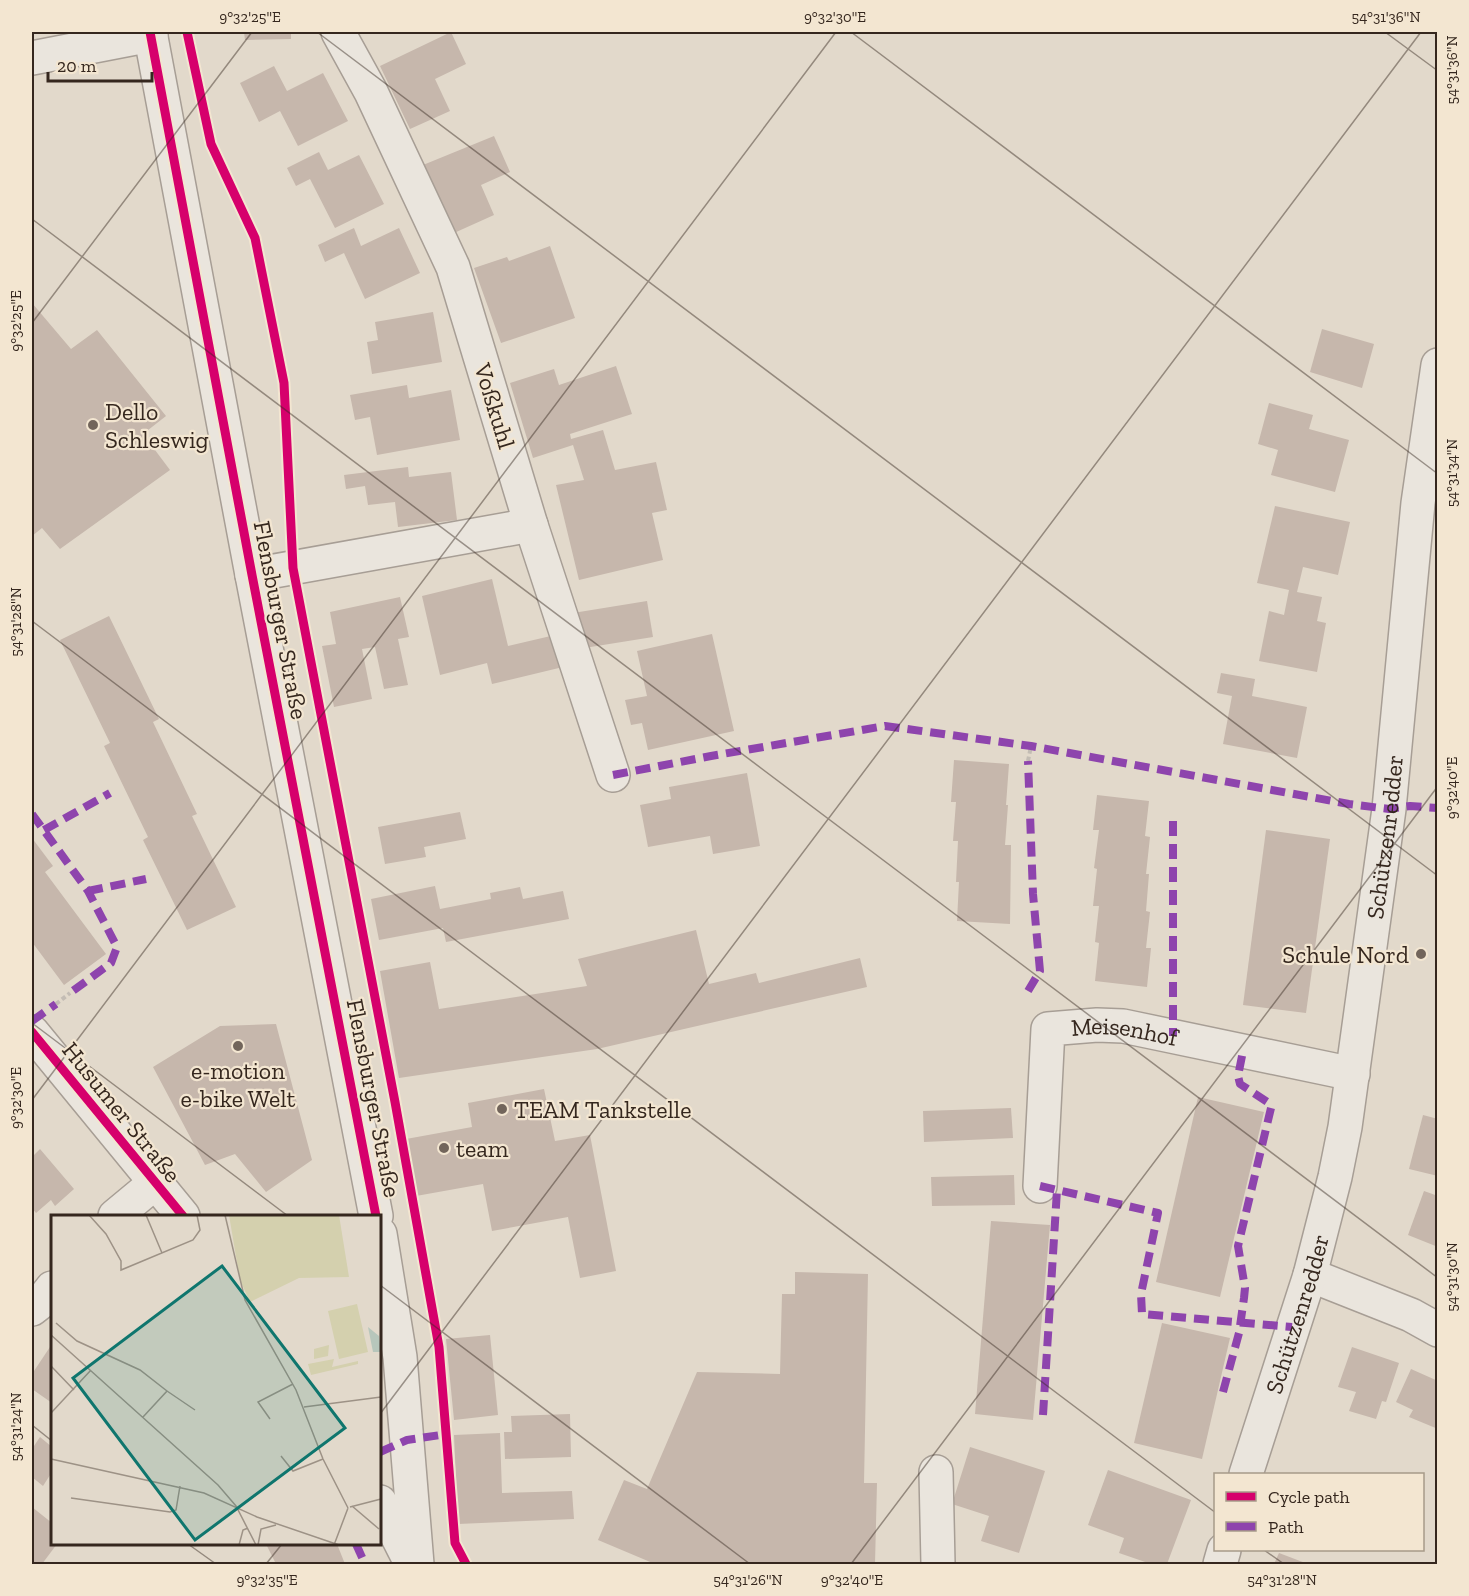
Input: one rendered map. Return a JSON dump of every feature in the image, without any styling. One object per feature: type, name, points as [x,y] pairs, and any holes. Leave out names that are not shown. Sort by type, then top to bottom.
[{"type":"street","name":"Voßkuhl","points":[[338,32],[371,92],[453,267],[531,525],[613,775]]},
{"type":"street","points":[[32,58],[151,33]]},
{"type":"street","name":"Flensburger Straße","points":[[151,33],[252,575],[376,1215]]},
{"type":"street","name":"Schützenredder","points":[[1246,1473],[1310,1275],[1335,1177],[1353,1074],[1389,809],[1418,503],[1437,365]]},
{"type":"street","points":[[252,575],[531,525]]},
{"type":"street","name":"Meisenhof","points":[[1040,1186],[1048,1029],[1097,1025],[1123,1026],[1353,1074]]},
{"type":"street","name":"Husumer Straße","points":[[32,1032],[182,1215]]},
{"type":"street","points":[[116,1215],[156,1182]]},
{"type":"street","name":"Flensburger Straße","points":[[381,1240],[400,1357],[417,1564]]},
{"type":"street","points":[[1310,1275],[1411,1314],[1437,1330]]},
{"type":"street","points":[[32,1309],[51,1289]]},
{"type":"street","points":[[936,1473],[938,1564]]},
{"type":"street","points":[[381,1504],[411,1564]]},
{"type":"path","points":[[1028,761],[1031,746]]},
{"type":"path","points":[[56,1004],[70,993]]},
{"type":"building","points":[[244,32],[291,32],[291,39],[245,40]]},
{"type":"building","points":[[451,32],[466,64],[435,79],[450,111],[410,129],[380,66]]},
{"type":"building","points":[[274,66],[287,91],[323,73],[348,121],[298,146],[280,111],[259,122],[240,83]]},
{"type":"building","points":[[494,136],[510,172],[481,185],[494,215],[454,233],[423,165]]},
{"type":"building","points":[[319,152],[328,170],[359,155],[384,204],[335,228],[310,179],[296,186],[287,168]]},
{"type":"building","points":[[354,228],[361,246],[399,228],[420,273],[365,299],[344,253],[325,262],[318,245]]},
{"type":"building","points":[[550,246],[575,318],[501,343],[474,268],[507,257],[509,261]]},
{"type":"building","name":"Dello Schleswig","points":[[32,303],[71,349],[97,330],[166,416],[143,434],[170,470],[60,549],[42,528],[32,536]]},
{"type":"building","points":[[433,312],[442,362],[372,374],[367,342],[378,340],[375,322]]},
{"type":"building","points":[[1322,329],[1374,344],[1362,388],[1310,372]]},
{"type":"building","points":[[616,366],[632,414],[570,434],[571,439],[603,430],[615,470],[656,462],[667,510],[652,513],[663,560],[579,580],[556,485],[584,480],[573,445],[533,458],[510,383],[554,369],[559,385]]},
{"type":"building","points":[[407,385],[409,398],[451,390],[460,440],[377,455],[370,417],[355,420],[350,395]]},
{"type":"building","points":[[1269,403],[1313,415],[1309,429],[1349,440],[1335,492],[1271,475],[1278,450],[1258,444]]},
{"type":"building","points":[[408,467],[409,477],[451,472],[457,520],[398,527],[395,502],[368,505],[365,486],[346,489],[344,475]]},
{"type":"building","points":[[1275,506],[1350,522],[1338,575],[1303,567],[1297,592],[1322,597],[1317,621],[1326,623],[1317,672],[1259,661],[1269,611],[1284,615],[1289,590],[1257,583]]},
{"type":"building","points":[[492,579],[508,646],[555,635],[563,667],[492,684],[487,663],[440,675],[422,596]]},
{"type":"building","points":[[400,597],[409,637],[398,639],[408,685],[384,689],[375,647],[362,649],[372,699],[334,707],[322,646],[336,644],[330,612]]},
{"type":"building","points":[[647,601],[653,637],[578,649],[573,613]]},
{"type":"building","points":[[109,616],[159,719],[153,722],[197,814],[192,816],[236,907],[187,930],[143,840],[148,837],[104,746],[110,743],[60,640]]},
{"type":"building","points":[[712,634],[734,731],[648,750],[642,723],[631,725],[625,700],[647,696],[637,651]]},
{"type":"building","points":[[1221,673],[1255,679],[1252,696],[1307,707],[1297,758],[1223,744],[1232,696],[1217,693]]},
{"type":"building","points":[[954,760],[1009,764],[1005,845],[1011,845],[1010,924],[957,921],[958,841],[953,841],[956,802],[951,802]]},
{"type":"building","points":[[747,773],[760,846],[713,854],[710,836],[648,847],[640,805],[671,799],[669,787]]},
{"type":"building","points":[[1097,795],[1149,801],[1145,836],[1150,837],[1146,874],[1149,874],[1146,911],[1150,912],[1146,948],[1151,948],[1147,987],[1095,981],[1099,943],[1095,942],[1099,906],[1093,906],[1097,869],[1094,868],[1099,830],[1093,830]]},
{"type":"building","points":[[460,812],[466,839],[424,847],[426,857],[385,864],[378,827]]},
{"type":"building","points":[[1266,830],[1330,839],[1306,1013],[1243,1005]]},
{"type":"building","points":[[32,838],[53,866],[45,872],[106,954],[64,985],[32,942]]},
{"type":"building","points":[[435,886],[440,909],[491,899],[490,893],[520,887],[523,899],[563,891],[569,919],[446,942],[443,928],[379,940],[371,899]]},
{"type":"building","points":[[696,930],[709,984],[756,973],[759,983],[860,958],[867,987],[597,1049],[399,1078],[380,971],[430,962],[439,1009],[587,986],[578,959]]},
{"type":"building","points":[[276,1024],[312,1160],[266,1192],[235,1154],[205,1165],[153,1067],[220,1026]]},
{"type":"building","points":[[544,1089],[555,1141],[590,1135],[616,1271],[580,1278],[568,1217],[492,1231],[483,1184],[416,1196],[406,1139],[472,1127],[468,1103]]},
{"type":"building","points":[[1198,1097],[1264,1112],[1220,1297],[1156,1282]]},
{"type":"building","points":[[1011,1108],[1013,1138],[924,1142],[923,1111]]},
{"type":"building","points":[[1423,1115],[1438,1119],[1438,1176],[1409,1169]]},
{"type":"building","points":[[40,1149],[74,1189],[55,1206],[51,1200],[36,1213],[32,1208],[32,1157]]},
{"type":"building","points":[[1014,1175],[1015,1205],[932,1206],[931,1177]]},
{"type":"building","points":[[1424,1191],[1438,1196],[1438,1247],[1408,1235]]},
{"type":"building","points":[[991,1221],[1050,1225],[1033,1420],[975,1414]]},
{"type":"building","points":[[795,1272],[868,1274],[864,1483],[877,1483],[875,1564],[655,1564],[598,1540],[624,1480],[647,1489],[697,1372],[780,1374],[782,1294],[795,1294]]},
{"type":"building","points":[[1162,1323],[1230,1338],[1202,1459],[1134,1443]]},
{"type":"building","points":[[490,1335],[498,1415],[454,1420],[446,1339]]},
{"type":"building","points":[[51,1346],[51,1402],[32,1389],[32,1374]]},
{"type":"building","points":[[1352,1347],[1399,1363],[1386,1402],[1382,1401],[1376,1419],[1349,1411],[1356,1392],[1338,1387]]},
{"type":"building","points":[[1411,1369],[1438,1381],[1438,1429],[1409,1417],[1413,1410],[1396,1402]]},
{"type":"building","points":[[570,1414],[571,1457],[505,1459],[504,1432],[512,1432],[511,1416]]},
{"type":"building","points":[[500,1433],[502,1493],[572,1491],[574,1519],[458,1524],[454,1435]]},
{"type":"building","points":[[40,1437],[51,1446],[51,1474],[43,1486],[32,1477],[32,1449]]},
{"type":"building","points":[[970,1447],[1045,1471],[1019,1553],[981,1541],[989,1516],[952,1504]]},
{"type":"building","points":[[1108,1470],[1191,1500],[1167,1564],[1151,1564],[1119,1553],[1124,1538],[1088,1525]]},
{"type":"building","points":[[32,1507],[51,1522],[51,1545],[56,1545],[42,1564],[32,1564]]},
{"type":"building","points":[[266,1545],[337,1545],[345,1564],[276,1564]]},
{"type":"building","points":[[1279,1553],[1308,1564],[1274,1564]]},
{"type":"marked path","points":[[613,775],[885,726],[1031,746],[1349,804],[1389,809],[1410,806],[1438,808]]},
{"type":"marked path","points":[[1028,761],[1033,894],[1040,971],[1028,991]]},
{"type":"marked path","points":[[44,830],[110,793]]},
{"type":"marked path","points":[[32,814],[88,891],[117,947],[111,963],[70,993]]},
{"type":"marked path","points":[[1173,821],[1173,1036]]},
{"type":"marked path","points":[[88,891],[146,879]]},
{"type":"marked path","points":[[32,1021],[56,1004]]},
{"type":"marked path","points":[[1223,1392],[1239,1333],[1244,1298],[1245,1288],[1238,1246],[1271,1108],[1269,1103],[1240,1084],[1238,1076],[1243,1051]]},
{"type":"marked path","points":[[1040,1186],[1158,1213],[1141,1294],[1142,1314],[1292,1327]]},
{"type":"marked path","points":[[1043,1415],[1057,1190]]},
{"type":"marked path","points":[[381,1452],[407,1440],[447,1434]]},
{"type":"marked path","points":[[356,1545],[365,1564]]},
{"type":"cycle path","points":[[150,32],[376,1215]]},
{"type":"cycle path","points":[[187,32],[211,144],[255,238],[284,383],[293,568],[395,1102],[439,1347],[455,1543],[466,1564]]},
{"type":"cycle path","points":[[32,1032],[182,1215]]},
{"type":"place","name":"Dello Schleswig","points":[[93,425]]},
{"type":"place","name":"Schule Nord","points":[[1421,954]]},
{"type":"place","name":"e-motion e-bike Welt","points":[[238,1046]]},
{"type":"place","name":"TEAM Tankstelle","points":[[502,1109]]},
{"type":"place","name":"team","points":[[444,1148]]}]
